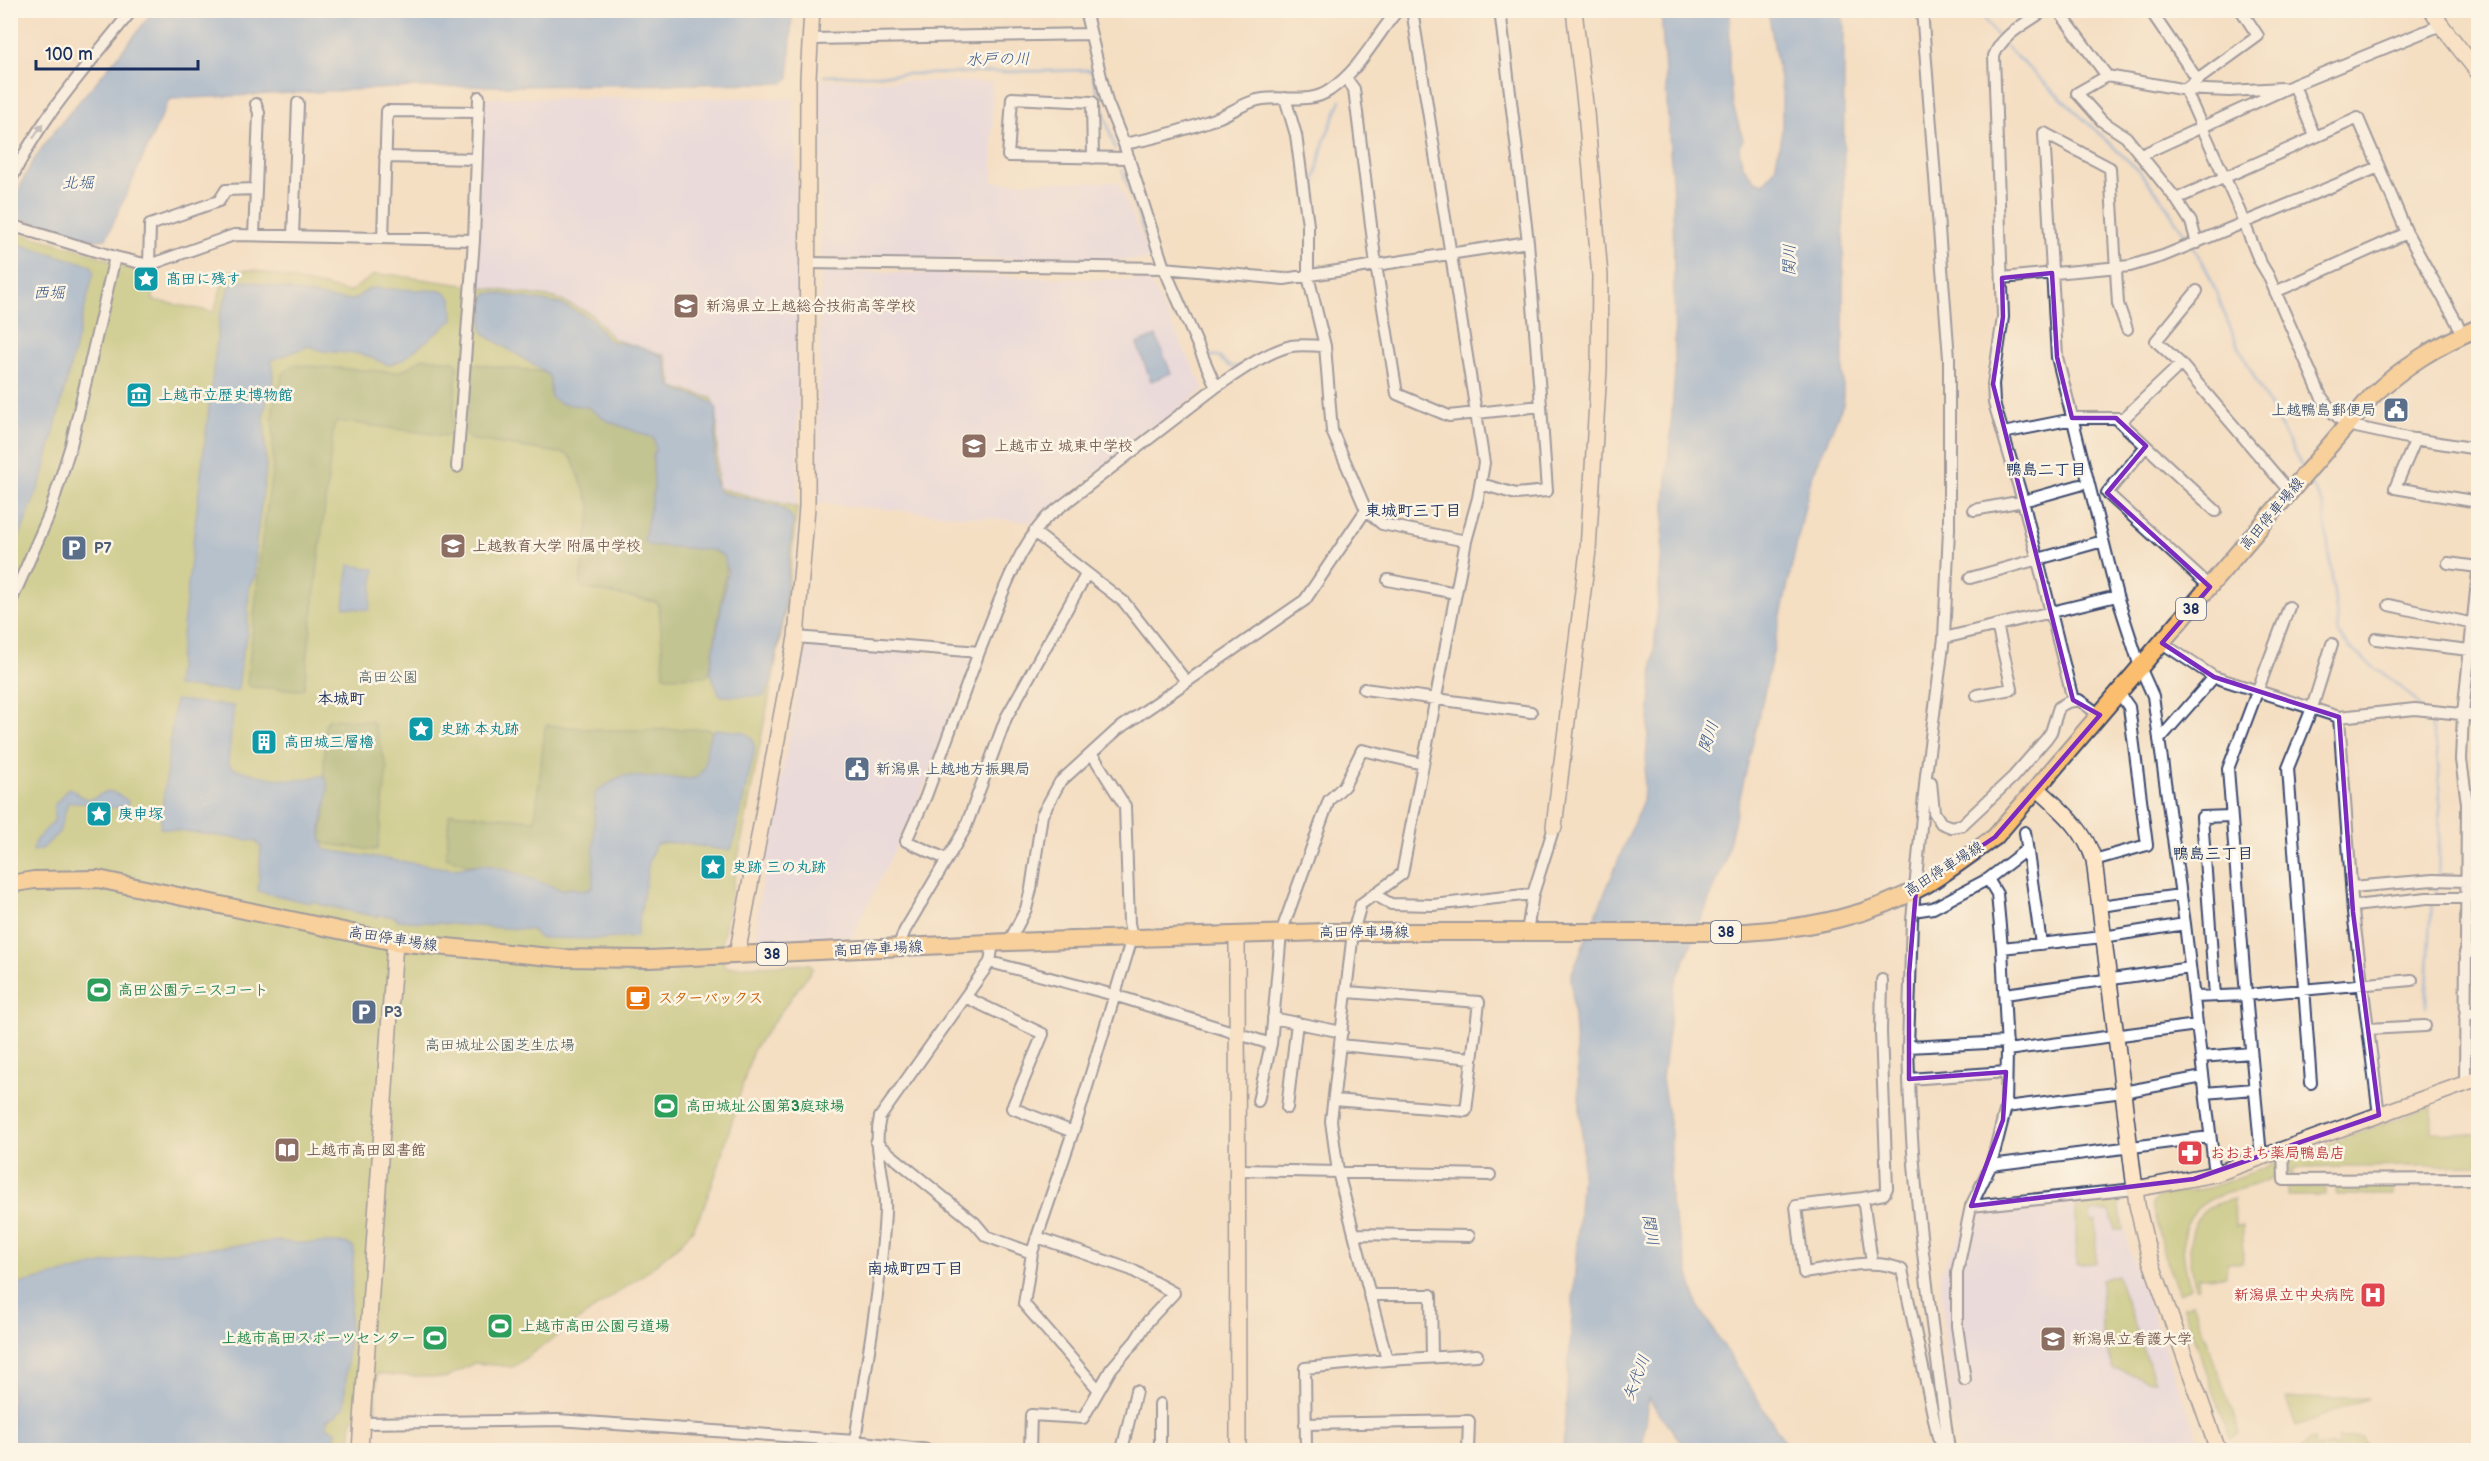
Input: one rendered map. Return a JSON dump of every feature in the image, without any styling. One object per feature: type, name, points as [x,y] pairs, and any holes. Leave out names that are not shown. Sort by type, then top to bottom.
[{"type":"main road","name":"高田停車場線","points":[[10,884],[34,880],[98,879],[395,942],[561,958],[649,959],[1281,933],[1770,930],[1837,919],[1862,912],[1911,892],[1995,837],[2372,396],[2398,372],[2418,358],[2478,328]]},
{"type":"street","points":[[10,182],[45,120],[132,10]]},
{"type":"street","points":[[737,955],[796,637],[807,507],[807,263],[812,10]]},
{"type":"street","points":[[1085,10],[1107,102],[1129,158],[1164,268],[1216,387]]},
{"type":"street","points":[[1124,144],[1174,134],[1223,116],[1249,102],[1273,98],[1309,98],[1324,94],[1346,78],[1363,60],[1398,10]]},
{"type":"street","points":[[1387,1360],[1338,1172],[1331,1120],[1353,932],[1361,904],[1402,874],[1466,541],[1484,463],[1412,10]]},
{"type":"street","points":[[1481,484],[1516,494],[1547,491],[1528,242],[1500,10]]},
{"type":"street","points":[[1534,932],[1533,894],[1554,827],[1588,550],[1599,369],[1600,276],[1586,112],[1574,10]]},
{"type":"street","points":[[1923,10],[1949,358],[1949,529],[1944,638],[1911,892],[1913,911],[1908,1047],[1911,1136],[1918,1210],[1949,1450]]},
{"type":"street","points":[[2045,10],[2014,31],[1999,45],[1994,56],[2003,317],[1993,384],[1994,403],[2023,501],[2073,700]]},
{"type":"street","points":[[2058,10],[2107,76]]},
{"type":"street","points":[[2150,10],[2197,79]]},
{"type":"street","points":[[2185,89],[2258,36],[2241,10]]},
{"type":"street","points":[[2432,10],[2478,72]]},
{"type":"street","points":[[2141,155],[2291,86],[2441,25]]},
{"type":"street","points":[[810,39],[1090,34]]},
{"type":"street","points":[[2198,243],[2191,222],[2141,155],[2126,137],[2102,121],[2077,93],[2107,76],[2185,89],[2230,91],[2291,86]]},
{"type":"street","points":[[1346,78],[1354,89],[1376,265],[1396,394],[1449,416],[1476,415],[1541,406]]},
{"type":"street","points":[[2291,86],[2315,137]]},
{"type":"street","points":[[2185,89],[2321,396],[2333,413],[2348,425],[2416,440],[2478,449]]},
{"type":"street","points":[[457,467],[474,240],[479,97]]},
{"type":"street","points":[[1093,158],[1092,102],[1012,98],[1008,156],[1093,158],[1129,158]]},
{"type":"street","points":[[1285,98],[1296,135],[1307,214],[1308,276],[1325,346],[1332,431],[1366,510],[1382,524],[1466,541]]},
{"type":"street","points":[[293,236],[298,103]]},
{"type":"street","points":[[254,236],[259,113],[256,104]]},
{"type":"street","points":[[383,238],[387,111],[479,112]]},
{"type":"street","points":[[2176,199],[2358,118],[2406,233],[2462,335]]},
{"type":"street","points":[[2127,329],[2118,304],[2110,168],[2044,133],[2056,357],[2117,596],[2140,667],[2153,696],[2185,924],[2215,1173]]},
{"type":"street","points":[[385,157],[477,159]]},
{"type":"street","points":[[2002,278],[2130,266],[2244,225],[2379,168]]},
{"type":"street","points":[[149,265],[150,225],[219,201],[226,190],[256,189]]},
{"type":"street","points":[[10,225],[149,265],[231,236],[474,240]]},
{"type":"street","points":[[2275,292],[2406,233]]},
{"type":"street","points":[[807,263],[1164,268],[1284,279],[1528,242]]},
{"type":"street","points":[[10,604],[49,515],[70,446],[115,257]]},
{"type":"street","points":[[2197,291],[2156,341],[2181,364],[2290,492]]},
{"type":"street","points":[[945,859],[906,842],[926,796],[979,652],[1014,566],[1034,532],[1046,518],[1216,387],[1276,351],[1293,346],[1325,346]]},
{"type":"street","points":[[2003,433],[2073,419],[2124,418],[2181,364]]},
{"type":"street","points":[[2116,418],[2216,511]]},
{"type":"street","points":[[2416,440],[2395,488],[2478,502]]},
{"type":"street","points":[[2146,446],[2107,493],[2210,587]]},
{"type":"street","points":[[1974,510],[2023,501],[2080,485]]},
{"type":"street","points":[[855,1441],[884,1245],[886,1208],[876,1143],[880,1117],[1026,909],[1031,889],[1039,826],[1045,806],[1060,782],[1117,730],[1305,600],[1366,510]]},
{"type":"street","points":[[1034,532],[1124,602],[1186,681]]},
{"type":"street","points":[[1970,578],[2103,541]]},
{"type":"street","points":[[1971,1206],[2134,1189],[2215,1173],[2472,1082],[2465,1016],[2465,953],[2467,881],[2473,803],[2461,760],[2463,714],[2474,650],[2478,570],[2448,563]]},
{"type":"street","points":[[897,949],[904,930],[965,829],[1006,718],[1087,573]]},
{"type":"street","points":[[1388,580],[1456,592]]},
{"type":"street","points":[[1944,638],[2117,596]]},
{"type":"street","points":[[2389,605],[2476,625]]},
{"type":"street","points":[[2261,1156],[2228,769],[2289,607]]},
{"type":"street","points":[[1977,695],[2012,689],[1996,625]]},
{"type":"street","points":[[796,637],[979,652]]},
{"type":"street","points":[[2376,639],[2474,650]]},
{"type":"street","points":[[2162,643],[2214,676],[2339,717],[2415,709],[2478,716]]},
{"type":"street","points":[[2311,1083],[2288,768],[2312,708],[2332,644]]},
{"type":"street","points":[[2159,740],[2214,676]]},
{"type":"street","points":[[1364,689],[1531,712]]},
{"type":"street","points":[[2094,860],[2147,845],[2129,707],[2119,693]]},
{"type":"street","points":[[1926,775],[1931,780],[1932,805],[1937,818],[1945,826],[1962,825],[2013,777],[2051,732],[2060,707],[2073,700],[2079,700],[2100,715]]},
{"type":"street","points":[[2339,717],[2353,906],[2379,1115]]},
{"type":"street","points":[[1258,1101],[1271,1044],[1281,933],[1329,800],[1344,786],[1362,750],[1423,764]]},
{"type":"street","points":[[1092,753],[1125,806],[1129,923],[1132,938],[1073,1132],[1032,1253],[1024,1304],[1098,1389]]},
{"type":"street","points":[[2037,788],[2073,820],[2082,832],[2094,860],[2131,1148],[2134,1189],[2150,1259],[2218,1450]]},
{"type":"street","points":[[2214,996],[2202,817],[2231,816]]},
{"type":"street","points":[[2025,832],[2041,944]]},
{"type":"street","points":[[1913,911],[1933,908],[1988,879],[2027,849]]},
{"type":"street","points":[[1965,1380],[1957,1326],[1957,1273],[1971,1206],[1991,1165],[2006,1107],[2007,1046],[2002,948],[1997,894],[1988,879]]},
{"type":"street","points":[[2352,887],[2433,879],[2467,881]]},
{"type":"street","points":[[2353,906],[2427,898],[2467,898],[2478,888]]},
{"type":"street","points":[[1375,895],[1391,904],[1433,904],[1533,894]]},
{"type":"street","points":[[2100,906],[2180,895]]},
{"type":"street","points":[[2002,948],[2103,937],[2185,924]]},
{"type":"street","points":[[1237,935],[1238,1450]]},
{"type":"street","points":[[360,1450],[395,942]]},
{"type":"street","points":[[2465,953],[2478,949]]},
{"type":"street","points":[[990,962],[1114,995],[1271,1044]]},
{"type":"street","points":[[2005,994],[2190,968]]},
{"type":"street","points":[[1882,980],[1881,1032],[1887,1188],[1884,1194],[1796,1206],[1804,1273],[1872,1263],[1892,1265],[1902,1270],[1938,1438],[1949,1450]]},
{"type":"street","points":[[2194,997],[2246,995],[2412,980]]},
{"type":"street","points":[[1334,1100],[1466,1111],[1479,1002],[1347,992]]},
{"type":"street","points":[[965,997],[1043,1034],[1012,1108],[1073,1132]]},
{"type":"street","points":[[2465,1016],[2478,1011]]},
{"type":"street","points":[[1273,1018],[1341,1032]]},
{"type":"street","points":[[1287,1108],[1297,1022]]},
{"type":"street","points":[[1908,1047],[2007,1046],[2197,1025]]},
{"type":"street","points":[[2368,1029],[2425,1026]]},
{"type":"street","points":[[1340,1045],[1472,1058]]},
{"type":"street","points":[[2201,1056],[2251,1053]]},
{"type":"street","points":[[1909,1079],[2006,1072]]},
{"type":"street","points":[[2006,1107],[2123,1092],[2203,1077]]},
{"type":"street","points":[[2205,1093],[2254,1089]]},
{"type":"street","points":[[1991,1165],[2210,1137]]},
{"type":"street","points":[[876,1143],[975,1223],[986,1236],[1032,1253]]},
{"type":"street","points":[[2283,1149],[2284,1180],[2478,1179]]},
{"type":"street","points":[[1238,1170],[1490,1176]]},
{"type":"street","points":[[1863,1198],[1872,1263]]},
{"type":"street","points":[[1354,1234],[1469,1236]]},
{"type":"street","points":[[1030,1450],[1031,1414],[1083,1419],[1111,1369],[1136,1340],[1148,1321],[1174,1293],[1132,1270],[1037,1237]]},
{"type":"street","points":[[1369,1295],[1431,1295],[1432,1357]]},
{"type":"street","points":[[1306,1450],[1305,1368],[1477,1355]]},
{"type":"street","points":[[1122,1450],[1136,1391]]},
{"type":"street","points":[[1160,1404],[1160,1450]]},
{"type":"street","points":[[363,1423],[558,1420],[855,1441],[929,1450]]},
{"type":"street","points":[[1305,1424],[1469,1421],[1468,1450]]},
{"type":"highlighted area","points":[[2052,273],[2057,357],[2072,418],[2116,418],[2146,446],[2107,493],[2210,587],[2162,643],[2214,677],[2339,717],[2353,912],[2379,1115],[2194,1179],[1971,1206],[2003,1120],[2006,1072],[1909,1079],[1909,974],[1916,890],[1995,837],[2100,715],[2073,700],[1993,384],[2003,317],[2002,278]]},
{"type":"shaded area","points":[[820,80],[992,82],[993,182],[1118,182],[1151,260],[821,258]]},
{"type":"shaded area","name":"新潟県立上越総合技術高等学校","points":[[482,98],[794,98],[799,272],[797,507],[717,488],[717,417],[673,386],[665,355],[613,339],[592,314],[475,286]]},
{"type":"shaded area","name":"上越市立 城東中学校","points":[[821,270],[1150,281],[1204,389],[1032,522],[817,503]]},
{"type":"shaded area","name":"新潟県 上越地方振興局","points":[[813,643],[965,656],[971,661],[917,804],[852,937],[762,942],[757,936],[758,906],[805,649]]},
{"type":"shaded area","name":"新潟県立看護大学","points":[[2120,1198],[2129,1249],[2202,1450],[1960,1450],[1949,1405],[1940,1274],[1973,1209]]},
{"type":"green space","name":"高田公園","points":[[11,231],[79,249],[133,269],[154,269],[153,300],[214,312],[226,271],[253,270],[349,292],[374,275],[394,275],[555,298],[592,314],[613,339],[665,355],[673,387],[712,398],[717,417],[717,488],[797,507],[786,609],[722,942],[724,967],[810,964],[813,968],[753,1050],[718,1168],[702,1212],[682,1242],[644,1274],[513,1367],[474,1363],[445,1378],[377,1374],[375,1418],[352,1418],[350,1450],[11,1450]]},
{"type":"green space","points":[[423,358],[454,361],[458,365],[451,434],[447,436],[338,421],[334,425],[304,688],[301,690],[251,687],[247,684],[262,540],[273,467],[273,405],[284,372],[293,365],[395,372],[404,370]]},
{"type":"green space","points":[[475,364],[544,372],[550,377],[550,395],[560,403],[588,407],[608,421],[654,438],[656,450],[653,460],[654,488],[644,541],[649,545],[713,550],[724,556],[727,563],[710,671],[707,676],[667,677],[664,675],[659,605],[656,602],[582,588],[580,584],[591,507],[572,459],[567,454],[469,439],[466,434],[471,367]]},
{"type":"green space","points":[[329,719],[370,721],[374,724],[387,768],[378,848],[374,850],[326,844],[321,840],[327,796],[324,776],[325,724]]},
{"type":"green space","points":[[547,725],[606,730],[708,729],[712,732],[705,765],[698,776],[693,779],[622,776],[596,792],[593,886],[587,890],[570,888],[560,890],[487,865],[470,865],[446,857],[451,813],[535,820]]},
{"type":"green space","points":[[2432,1106],[2432,1132],[2478,1134],[2478,1165],[2294,1168],[2293,1175],[2289,1174],[2288,1159]]},
{"type":"green space","points":[[2278,1163],[2277,1175],[2258,1184],[2224,1194],[2208,1201],[2196,1210],[2184,1231],[2183,1244],[2190,1288],[2179,1293],[2164,1256],[2152,1204],[2158,1196],[2208,1188]]},
{"type":"green space","points":[[2336,1186],[2393,1186],[2393,1195],[2336,1195]]},
{"type":"green space","points":[[2288,1187],[2326,1187],[2326,1196],[2288,1196]]},
{"type":"green space","points":[[2234,1199],[2235,1226],[2243,1226],[2243,1263],[2227,1263],[2226,1276],[2198,1277],[2198,1288],[2195,1288],[2190,1244],[2196,1220],[2204,1211]]},
{"type":"green space","points":[[2119,1202],[2123,1230],[2115,1230],[2110,1211],[2090,1212],[2091,1222],[2096,1221],[2096,1263],[2076,1264],[2076,1207]]},
{"type":"green space","points":[[2117,1275],[2155,1381],[2114,1370],[2106,1348],[2102,1345],[2101,1280]]},
{"type":"green space","points":[[2193,1303],[2240,1433],[2230,1438],[2183,1307]]},
{"type":"green space","points":[[2286,1398],[2368,1398],[2296,1426]]},
{"type":"green space","points":[[2312,1438],[2314,1438],[2315,1446],[2338,1446],[2338,1438],[2362,1438],[2365,1444],[2363,1450],[2300,1450]]},
{"type":"water","name":"北堀","points":[[154,10],[792,11],[789,78],[783,83],[414,87],[171,99],[106,239],[96,240],[18,218],[14,213],[17,196],[24,177],[35,159],[62,122]]},
{"type":"water","points":[[1661,11],[1730,11],[1729,66],[1732,102],[1743,139],[1739,150],[1743,166],[1755,181],[1764,184],[1775,168],[1782,131],[1782,91],[1768,11],[1841,11],[1844,25],[1843,404],[1811,479],[1725,861],[1674,986],[1662,1079],[1671,1133],[1670,1202],[1697,1304],[1790,1450],[1687,1450],[1648,1398],[1642,1450],[1563,1450],[1583,1153],[1571,975],[1643,800],[1675,372],[1673,196]]},
{"type":"water","name":"西堀","points":[[11,242],[90,265],[94,271],[43,476],[11,558]]},
{"type":"water","points":[[248,281],[333,299],[353,300],[370,288],[444,291],[452,299],[453,320],[402,360],[388,365],[362,354],[323,351],[309,346],[272,360],[273,383],[264,411],[266,469],[256,541],[255,576],[249,587],[247,637],[242,653],[238,689],[235,691],[176,686],[220,314],[231,283]]},
{"type":"water","points":[[495,293],[560,304],[592,319],[605,337],[612,342],[637,346],[661,355],[668,378],[675,389],[703,398],[717,409],[713,474],[718,491],[772,504],[789,514],[793,521],[784,609],[771,682],[764,696],[722,696],[719,694],[710,671],[728,571],[724,556],[713,550],[649,545],[644,541],[654,488],[653,455],[656,450],[654,438],[608,421],[588,407],[560,403],[551,397],[550,377],[545,372],[487,336],[482,330],[483,300],[487,294]]},
{"type":"water","points":[[1156,336],[1171,373],[1151,381],[1137,344]]},
{"type":"water","points":[[349,565],[375,569],[369,610],[344,607]]},
{"type":"water","points":[[175,700],[234,706],[228,763],[232,768],[288,780],[324,776],[328,794],[321,832],[326,850],[451,869],[480,865],[493,866],[562,890],[571,888],[585,891],[593,887],[595,794],[597,791],[622,776],[693,779],[703,769],[709,740],[716,729],[744,732],[752,738],[755,749],[732,848],[728,850],[670,842],[655,845],[649,862],[636,937],[539,938],[532,930],[397,920],[396,917],[378,915],[378,917],[318,904],[315,901],[309,903],[258,891],[261,848],[256,841],[160,828]]},
{"type":"water","points":[[68,788],[90,799],[112,792],[128,801],[127,807],[99,808],[92,804],[68,802],[59,832],[42,849],[33,851],[35,841],[54,821],[54,806]]},
{"type":"water","points":[[279,1241],[346,1243],[354,1248],[344,1408],[338,1411],[337,1415],[327,1419],[327,1427],[336,1431],[332,1445],[325,1450],[11,1450],[11,1286],[135,1256]]},
{"type":"waterway","points":[[1978,10],[1999,39]]},
{"type":"waterway","name":"水戸の川","points":[[1378,46],[1399,18]]},
{"type":"waterway","points":[[2003,44],[2136,168],[2160,196],[2189,241]]},
{"type":"waterway","name":"水戸の川","points":[[824,76],[1091,70],[1115,149]]},
{"type":"waterway","name":"水戸の川","points":[[1313,259],[1315,180],[1324,141],[1341,100]]},
{"type":"waterway","name":"水戸の川","points":[[1122,170],[1152,256]]},
{"type":"waterway","points":[[2193,247],[2206,268],[2243,355],[2303,469]]},
{"type":"waterway","name":"水戸の川","points":[[1159,275],[1175,318]]},
{"type":"waterway","name":"水戸の川","points":[[1206,356],[1218,356],[1231,366],[1241,365]]},
{"type":"waterway","points":[[2309,480],[2323,505],[2339,634],[2347,645],[2401,687],[2420,707]]},
{"type":"waterway","points":[[10,616],[16,604]]},
{"type":"waterway","points":[[2424,713],[2431,728],[2439,770],[2438,885],[2435,895]]},
{"type":"waterway","points":[[2426,1007],[2432,901]]},
{"type":"place","name":"髙田に残す","points":[[146,279]]},
{"type":"place","name":"新潟県立上越総合技術高等学校","points":[[686,306]]},
{"type":"place","name":"上越市立歴史博物館","points":[[139,395]]},
{"type":"place","name":"上越鴨島郵便局","points":[[2396,410]]},
{"type":"place","name":"上越市立 城東中学校","points":[[974,446]]},
{"type":"place","name":"上越教育大学 附属中学校","points":[[453,546]]},
{"type":"place","name":"P7","points":[[74,548]]},
{"type":"place","name":"史跡 本丸跡","points":[[421,729]]},
{"type":"place","name":"高田城三層櫓","points":[[264,742]]},
{"type":"place","name":"新潟県 上越地方振興局","points":[[857,769]]},
{"type":"place","name":"庚申塚","points":[[99,814]]},
{"type":"place","name":"史跡 三の丸跡","points":[[713,867]]},
{"type":"place","name":"高田公園テニスコート","points":[[99,990]]},
{"type":"place","name":"スターバックス","points":[[638,998]]},
{"type":"place","name":"P3","points":[[364,1012]]},
{"type":"place","name":"高田城址公園第3庭球場","points":[[666,1106]]},
{"type":"place","name":"上越市高田図書館","points":[[287,1150]]},
{"type":"place","name":"おおまち薬局鴨島店","points":[[2190,1153]]},
{"type":"place","name":"新潟県立中央病院","points":[[2373,1295]]},
{"type":"place","name":"上越市高田公園弓道場","points":[[500,1326]]},
{"type":"place","name":"上越市高田スポーツセンター","points":[[435,1338]]},
{"type":"place","name":"新潟県立看護大学","points":[[2053,1339]]},
{"type":"district","name":"鴨島二丁目","points":[[2046,470]]},
{"type":"district","name":"東城町三丁目","points":[[1413,511]]},
{"type":"district","name":"本城町","points":[[341,699]]},
{"type":"district","name":"鴨島三丁目","points":[[2213,854]]},
{"type":"district","name":"南城町四丁目","points":[[915,1269]]},
{"type":"water label","name":"関川","points":[[1790,260]]},
{"type":"water label","name":"関川","points":[[1709,737]]},
{"type":"water label","name":"関川","points":[[1650,1230]]},
{"type":"water label","name":"矢代川","points":[[1637,1378]]},
{"type":"park label","name":"高田城址公園芝生広場","points":[[500,1045]]}]
